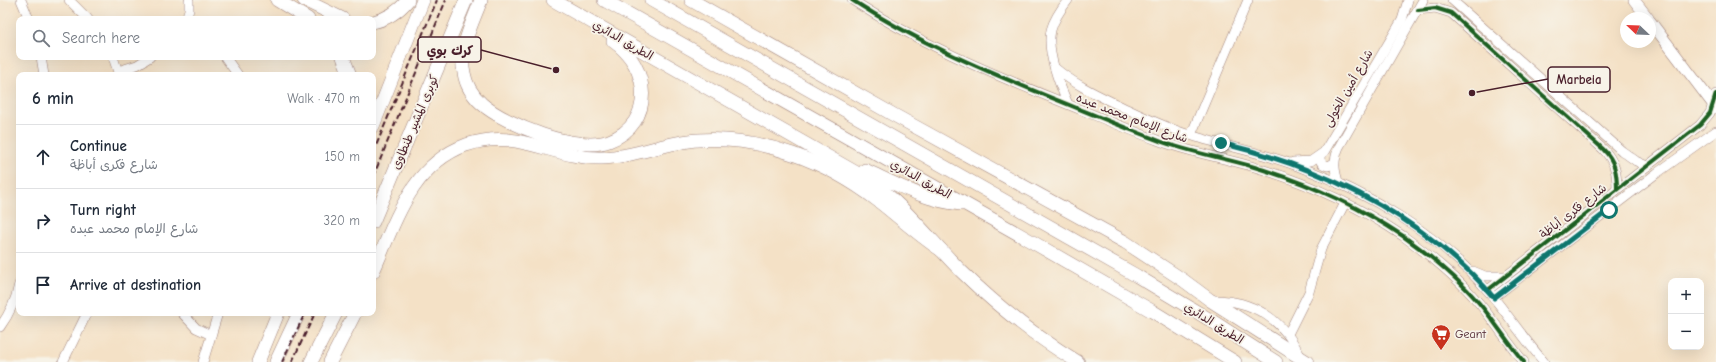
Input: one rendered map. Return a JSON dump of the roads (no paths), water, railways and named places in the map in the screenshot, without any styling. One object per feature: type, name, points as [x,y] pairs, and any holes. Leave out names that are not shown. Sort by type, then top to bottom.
[{"type":"highway","points":[[277,0],[303,16]]},
{"type":"highway","points":[[304,0],[337,16]]},
{"type":"highway","points":[[376,21],[394,13],[408,0]]},
{"type":"highway","points":[[376,118],[423,0]]},
{"type":"highway","name":"كوبرى المشير طنطاوى","points":[[376,215],[466,0]]},
{"type":"highway","points":[[481,0],[462,58],[463,71],[470,89],[482,104],[510,121],[536,132],[570,142],[595,144],[609,141],[620,135],[630,126],[637,116],[642,103],[643,90],[639,71],[628,54],[618,44],[591,27],[572,11]]},
{"type":"highway","name":"الطريق الدائري","points":[[553,0],[869,180],[893,199],[914,220],[940,250],[997,304],[1034,333],[1078,362]]},
{"type":"highway","name":"الطريق الدائري","points":[[604,0],[966,204],[1152,311],[1235,362]]},
{"type":"highway","name":"الطريق الدائري","points":[[651,0],[1137,276],[1276,362]]},
{"type":"highway","name":"الطريق الدائري","points":[[692,0],[887,112],[1125,242],[1184,280],[1210,300],[1304,360]]},
{"type":"highway","points":[[344,60],[349,72]]},
{"type":"highway","points":[[376,265],[408,196],[423,173],[445,155],[461,147],[479,142],[497,140],[524,143],[571,156],[601,158],[620,156],[660,146],[698,140],[728,140],[758,144],[800,157],[840,176],[865,191],[940,250]]},
{"type":"highway","points":[[840,163],[863,170],[929,198],[966,204]]},
{"type":"highway","points":[[258,362],[277,316]]},
{"type":"highway","points":[[276,362],[298,316]]},
{"type":"highway","points":[[312,362],[335,316]]},
{"type":"highway","points":[[330,362],[353,316]]},
{"type":"main road","points":[[1634,0],[1643,12]]},
{"type":"main road","points":[[1656,28],[1715,102]]},
{"type":"street","points":[[21,0],[28,16]]},
{"type":"street","points":[[69,0],[85,16]]},
{"type":"street","points":[[187,16],[189,10],[189,0]]},
{"type":"street","name":"شارع الإمام محمد عبده","points":[[852,0],[950,54],[1068,104],[1157,140],[1282,176],[1345,202],[1415,245],[1455,278],[1484,310],[1524,362]]},
{"type":"street","name":"شارع الإمام محمد عبده","points":[[1068,0],[1055,20],[1051,30],[1050,39],[1055,68],[1068,104]]},
{"type":"street","points":[[1191,135],[1248,0]]},
{"type":"street","name":"شارع أمين الخولى","points":[[1320,157],[1402,20],[1408,0]]},
{"type":"street","name":"شارع أمين الخولى","points":[[1334,163],[1339,147],[1424,0]]},
{"type":"street","points":[[1452,0],[1622,151],[1636,161],[1648,166]]},
{"type":"street","points":[[1418,10],[1435,8],[1451,13],[1603,149],[1610,157],[1615,167],[1617,189]]},
{"type":"street","points":[[42,60],[44,72]]},
{"type":"street","points":[[114,60],[118,72]]},
{"type":"street","points":[[120,72],[145,60]]},
{"type":"street","points":[[227,60],[236,72]]},
{"type":"street","name":"شارع الإمام محمد عبده","points":[[1055,68],[1085,89],[1126,109],[1191,135],[1288,162],[1339,184],[1385,208],[1424,233],[1466,268],[1491,294],[1544,362]]},
{"type":"street","name":"شارع فكرى أباظة","points":[[1491,294],[1504,276],[1704,122],[1715,102]]},
{"type":"street","points":[[1118,124],[1126,109]]},
{"type":"street","name":"شارع فكرى أباظة","points":[[1491,294],[1716,131]]},
{"type":"street","points":[[1288,162],[1308,162],[1320,157],[1320,161],[1323,165],[1330,166],[1334,163],[1339,184]]},
{"type":"street","points":[[1288,334],[1309,292],[1321,248],[1345,202]]},
{"type":"street","points":[[1378,221],[1385,208]]},
{"type":"street","points":[[1466,268],[1485,276],[1504,276]]},
{"type":"street","points":[[0,327],[12,309],[16,298]]},
{"type":"street","points":[[1210,300],[1231,301],[1252,306],[1271,317],[1288,334],[1304,360]]},
{"type":"street","points":[[63,362],[86,316]]},
{"type":"street","points":[[185,316],[196,328],[211,335]]},
{"type":"street","points":[[203,362],[217,316]]},
{"type":"railway","points":[[376,146],[437,0]]},
{"type":"railway","points":[[376,170],[446,0]]},
{"type":"railway","points":[[282,362],[304,316]]},
{"type":"railway","points":[[292,362],[314,316]]},
{"type":"place","name":"كرك بوي","points":[[556,70]]},
{"type":"place","name":"Marbeia","points":[[1472,93]]},
{"type":"place","name":"Geant","points":[[1441,351]]}]
